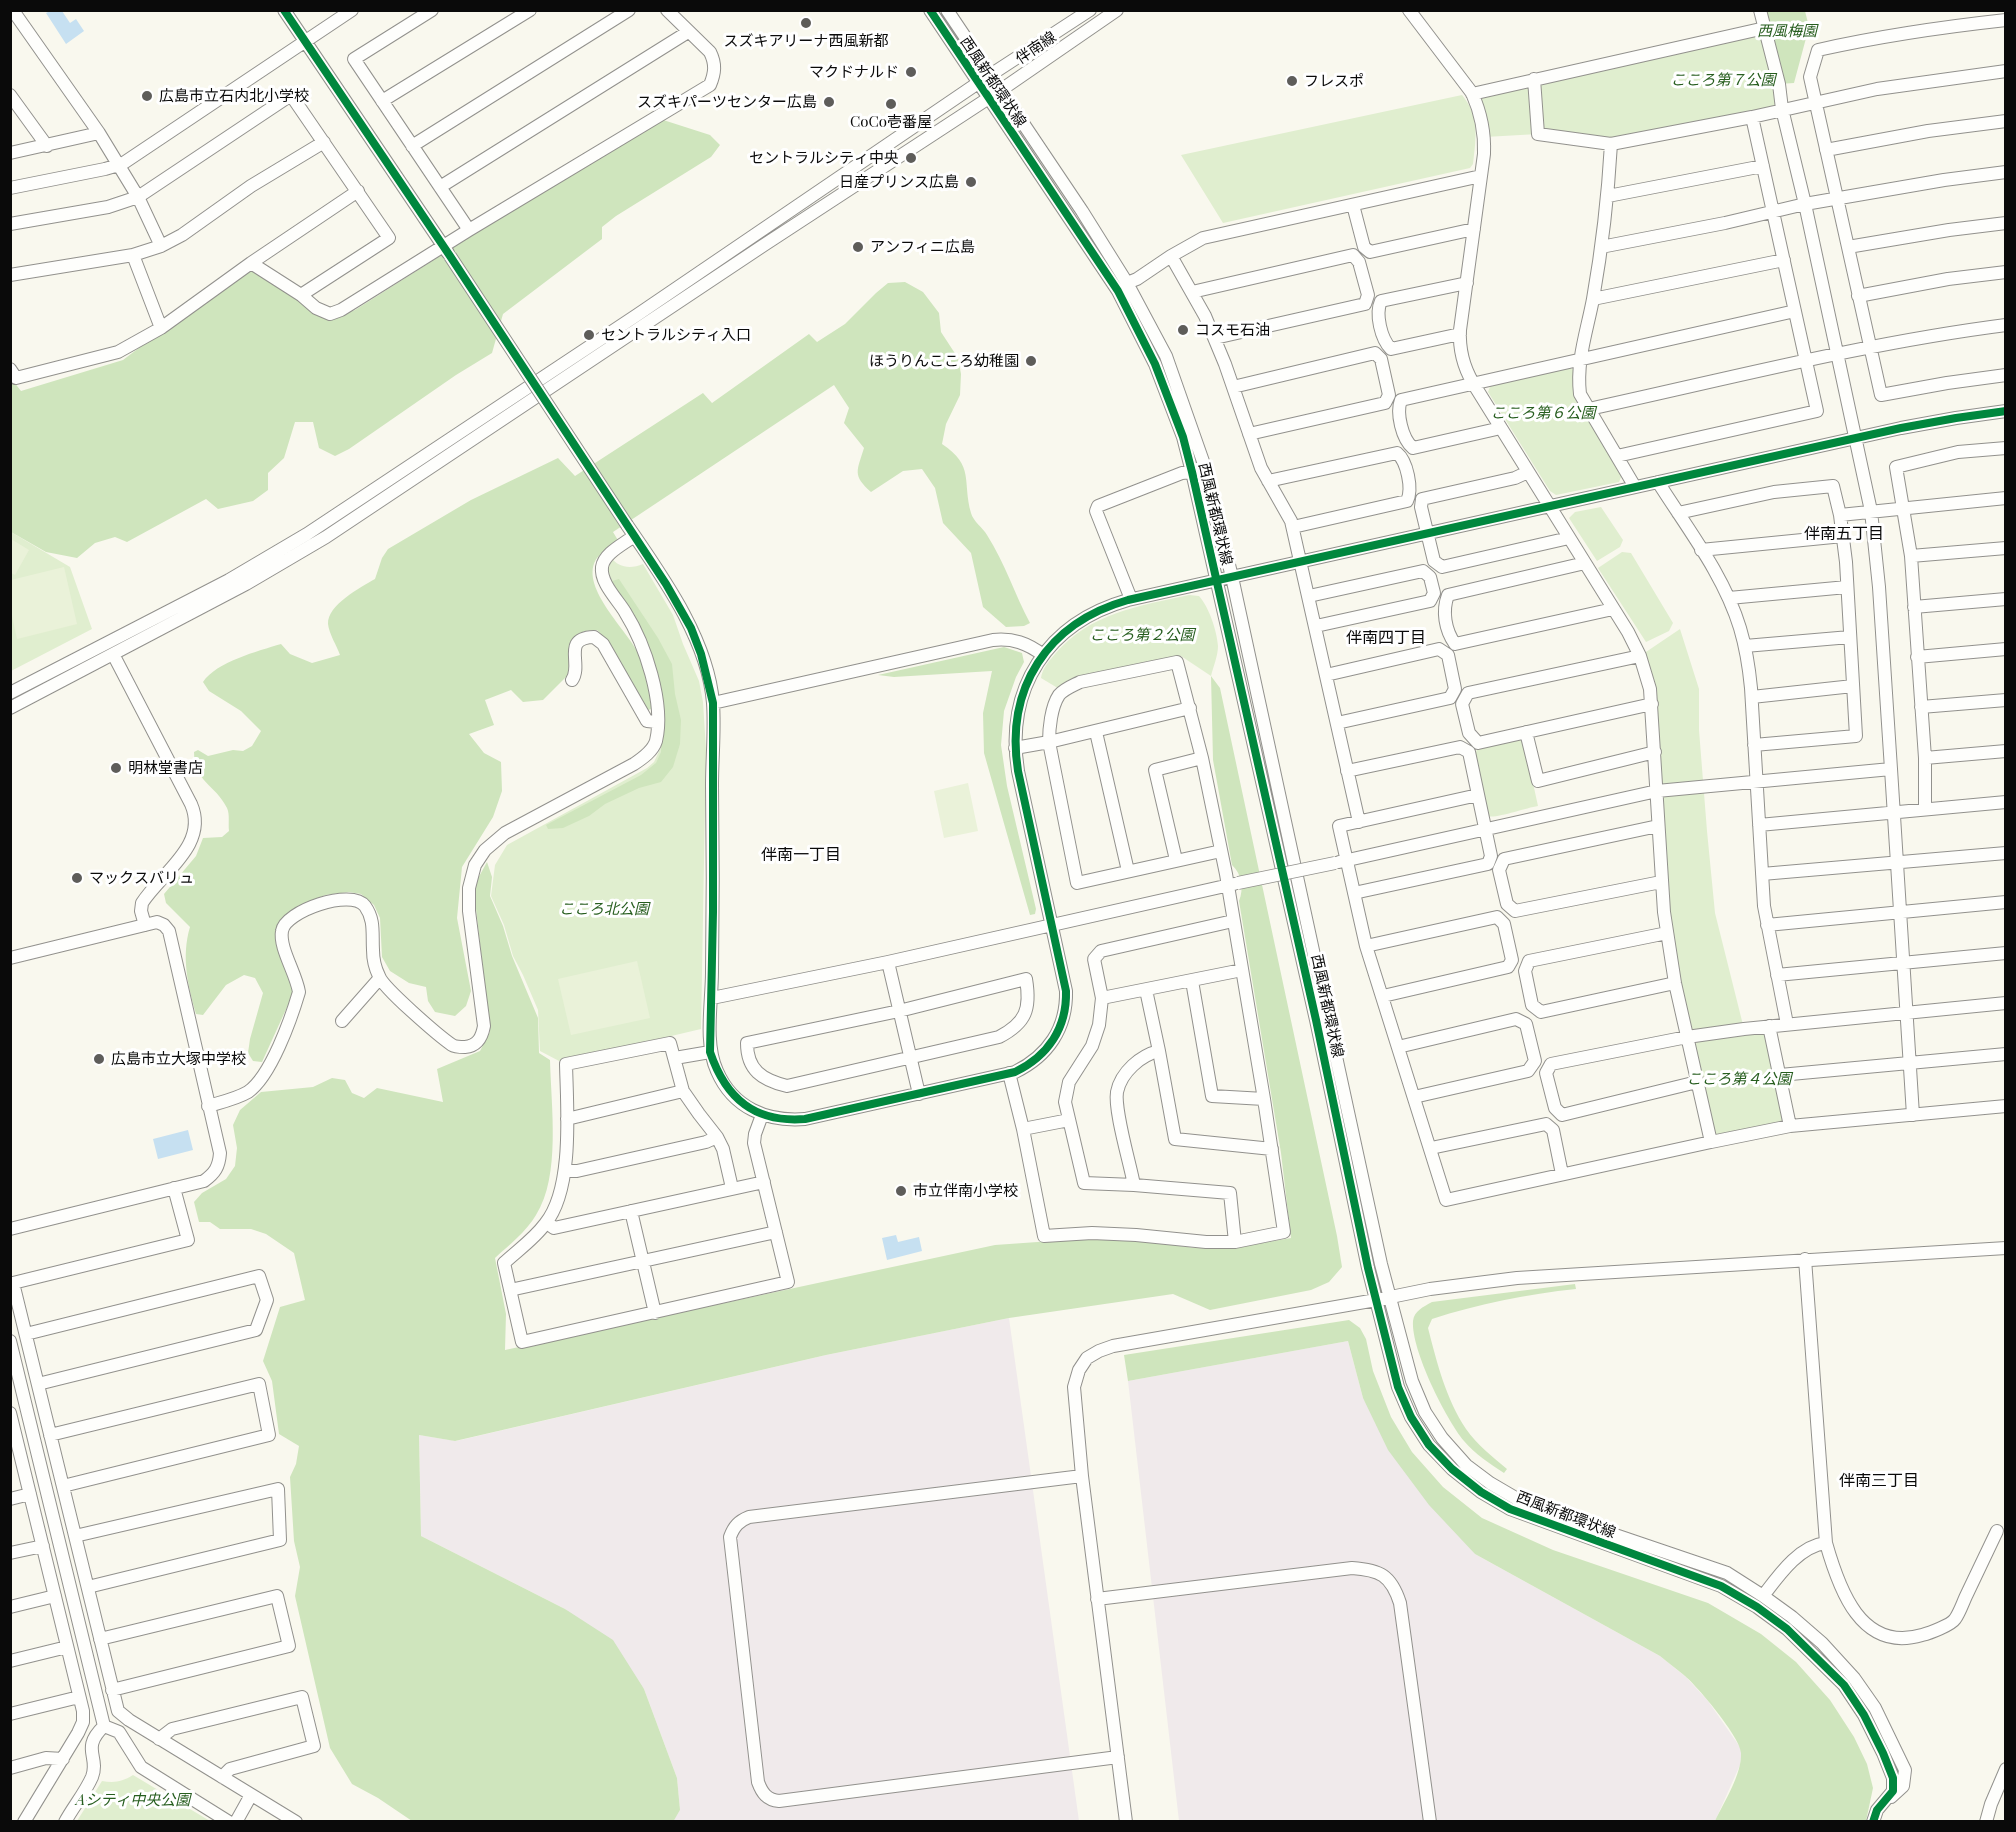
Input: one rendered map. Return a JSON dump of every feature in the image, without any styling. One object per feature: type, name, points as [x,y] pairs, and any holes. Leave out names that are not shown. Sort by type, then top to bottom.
[{"type":"street","points":[[10,188],[118,165],[352,10]]},
{"type":"street","points":[[432,10],[354,59],[469,230]]},
{"type":"street","points":[[382,101],[530,10]]},
{"type":"street","points":[[412,146],[629,10]]},
{"type":"street","points":[[250,263],[301,295],[316,308],[330,314],[447,252],[469,230],[710,85],[715,75],[714,61],[710,52],[667,10]]},
{"type":"street","name":"西風新都環状線","points":[[930,10],[1118,291],[1155,364],[1183,437],[1314,1008],[1376,1300],[1398,1386],[1410,1417],[1429,1445],[1452,1469],[1481,1492],[1510,1509],[1721,1586],[1757,1607],[1787,1629],[1845,1685],[1864,1715],[1883,1753],[1893,1778],[1893,1791],[1875,1816]]},
{"type":"street","name":"西風新都環状線","points":[[947,10],[1127,283],[1166,356],[1192,427],[1205,466],[1232,577],[1389,1297],[1412,1381],[1425,1412],[1442,1438],[1466,1465],[1490,1483],[1520,1500],[1562,1517],[1727,1573],[1763,1596],[1822,1643],[1854,1678],[1875,1708],[1905,1770],[1903,1786],[1875,1816]]},
{"type":"street","name":"伴南線","points":[[10,693],[229,580],[307,534],[1090,10]]},
{"type":"street","name":"伴南線","points":[[10,708],[246,584],[326,537],[1001,90],[1117,10]]},
{"type":"street","points":[[1409,10],[1472,94],[1482,116],[1484,128],[1484,154],[1460,334],[1463,362],[1473,383],[1613,609],[1640,656],[1648,679],[1652,704],[1661,882],[1666,933],[1711,1142]]},
{"type":"street","points":[[1760,10],[1779,84],[1782,109],[1805,204],[1871,511],[1879,587],[1892,769],[1913,1115]]},
{"type":"street","points":[[286,11],[304,42],[447,252],[627,525],[676,600],[691,628],[701,654],[713,703],[710,1052],[717,1072],[732,1094],[742,1104],[762,1115],[789,1120],[806,1119],[1009,1073],[1025,1067],[1043,1053],[1057,1035],[1065,1014],[1066,991],[1018,771],[1016,719],[1033,670],[1054,642],[1080,620],[1111,604],[1131,599],[1928,422],[2006,411]]},
{"type":"street","points":[[13,13],[99,133],[138,197],[161,246]]},
{"type":"street","points":[[2006,20],[1898,34],[1818,50],[1810,76],[1881,395],[2006,375]]},
{"type":"street","points":[[1472,94],[1765,28]]},
{"type":"street","points":[[440,187],[688,32]]},
{"type":"street","points":[[1534,79],[1538,134],[1611,144],[1752,117],[1876,89],[2006,71]]},
{"type":"street","points":[[10,224],[108,207],[138,197],[291,95],[389,238],[301,295]]},
{"type":"street","points":[[12,98],[47,146]]},
{"type":"street","points":[[1617,456],[1817,411],[1752,117]]},
{"type":"street","points":[[1826,150],[1928,131],[2006,121]]},
{"type":"street","points":[[10,153],[99,133]]},
{"type":"street","points":[[10,275],[133,255],[161,246],[182,235],[251,186],[324,142]]},
{"type":"street","points":[[1611,144],[1608,196],[1601,247],[1578,379],[1580,394],[1635,487]]},
{"type":"street","points":[[1608,196],[1763,166]]},
{"type":"street","points":[[1601,247],[1805,204],[1944,180],[2006,172]]},
{"type":"street","points":[[1127,283],[1203,238],[1481,176]]},
{"type":"street","points":[[10,369],[16,378],[118,352],[161,328],[250,263],[358,191]]},
{"type":"street","points":[[1353,205],[1364,247],[1370,252],[1474,229]]},
{"type":"street","points":[[1848,247],[2006,223]]},
{"type":"street","points":[[133,255],[161,328]]},
{"type":"street","points":[[1192,292],[1353,255],[1359,262],[1368,295],[1365,304],[1215,338]]},
{"type":"street","points":[[1171,256],[1215,338],[1257,459],[1287,511],[1293,527],[1359,822]]},
{"type":"street","points":[[1593,299],[1784,260]]},
{"type":"street","points":[[1858,296],[1948,279],[2006,272]]},
{"type":"street","points":[[1460,334],[1391,349],[1385,344],[1377,309],[1381,301],[1467,283]]},
{"type":"street","points":[[1501,428],[1413,448],[1406,442],[1398,407],[1401,400],[1795,312]]},
{"type":"street","points":[[1589,410],[1870,347],[2006,325]]},
{"type":"street","points":[[1233,387],[1375,352],[1381,359],[1389,395],[1384,403],[1249,434]]},
{"type":"street","points":[[1925,809],[1924,758],[1911,556],[1896,467],[1958,452],[2006,448]]},
{"type":"street","points":[[1268,481],[1397,453],[1403,458],[1411,494],[1407,501],[1293,527]]},
{"type":"street","points":[[1131,599],[1096,511],[1098,506],[1182,473],[1192,472]]},
{"type":"street","points":[[1528,472],[1515,478],[1423,499],[1420,507],[1434,561],[1441,567],[1569,538]]},
{"type":"street","points":[[1658,482],[1729,598],[1745,646],[1752,697],[1767,925],[1787,1024]]},
{"type":"street","points":[[1678,513],[1774,492],[1833,486],[1843,536],[1856,736],[1754,745]]},
{"type":"street","points":[[1840,515],[2006,498]]},
{"type":"street","points":[[208,1106],[234,1099],[249,1091],[261,1080],[270,1066],[299,992],[297,979],[282,942],[282,929],[299,913],[336,900],[350,898],[362,903],[369,913],[374,927],[372,950],[379,979],[401,1001],[454,1047],[476,1044],[482,1036],[484,1026],[469,911],[469,888],[475,865],[485,850],[505,833],[634,764],[647,755],[656,742],[657,722],[653,681],[642,644],[606,583],[602,571],[606,558],[634,536]]},
{"type":"street","points":[[1701,550],[1843,536]]},
{"type":"street","points":[[1911,556],[2006,548]]},
{"type":"street","points":[[1585,563],[1448,595],[1444,607],[1449,636],[1455,644],[1613,609]]},
{"type":"street","points":[[1309,596],[1423,571],[1430,577],[1434,593],[1430,601],[1316,626]]},
{"type":"street","points":[[1729,598],[1847,586]]},
{"type":"street","points":[[1914,607],[2006,599]]},
{"type":"street","points":[[572,680],[576,673],[574,648],[581,640],[594,637],[603,644],[647,721],[657,722]]},
{"type":"street","points":[[1745,646],[1850,637]]},
{"type":"street","points":[[713,703],[993,640],[1020,641],[1043,655]]},
{"type":"street","points":[[1326,675],[1439,649],[1448,656],[1455,689],[1450,698],[1337,723]]},
{"type":"street","points":[[1917,657],[2006,649]]},
{"type":"street","points":[[113,654],[191,804],[195,819],[193,836],[187,850],[142,903],[141,911],[145,925]]},
{"type":"street","points":[[1640,656],[1468,693],[1462,704],[1469,733],[1478,743],[1652,704]]},
{"type":"street","points":[[1009,1073],[1023,1129],[1044,1236],[1092,1233],[1206,1242],[1235,1242],[1284,1232],[1233,921],[1233,884],[1221,851],[1202,758],[1177,662],[1080,682],[1059,696],[1049,729],[1049,742],[1077,883],[1221,851]]},
{"type":"street","points":[[1752,697],[1853,686]]},
{"type":"street","points":[[1921,707],[2006,700]]},
{"type":"street","points":[[1016,748],[1096,732],[1190,708]]},
{"type":"street","points":[[1096,732],[1128,871]]},
{"type":"street","points":[[1526,732],[1538,781],[1655,752]]},
{"type":"street","points":[[1347,771],[1460,747],[1469,753],[1491,856],[1488,864],[1354,893]]},
{"type":"street","points":[[1924,758],[2006,750]]},
{"type":"street","points":[[1176,860],[1155,770],[1202,758]]},
{"type":"street","points":[[712,998],[888,962],[1657,791],[1892,769]]},
{"type":"street","points":[[1478,795],[1339,826],[1341,861],[1354,893],[1366,946],[1446,1200],[1790,1126],[2006,1106]]},
{"type":"street","points":[[1759,825],[2006,802]]},
{"type":"street","points":[[1658,826],[1504,859],[1498,870],[1507,904],[1515,911],[1661,882]]},
{"type":"street","points":[[1762,874],[2006,853]]},
{"type":"street","points":[[1767,925],[2006,902]]},
{"type":"street","points":[[1366,946],[1497,917],[1504,924],[1512,960],[1508,966],[1383,996]]},
{"type":"street","points":[[1233,921],[1101,951],[1094,959],[1102,998],[1100,1025],[1092,1046],[1069,1082],[1065,1102],[1083,1183],[1230,1193],[1235,1242]]},
{"type":"street","points":[[10,958],[157,922],[164,925],[169,931],[220,1153],[219,1164],[214,1174],[204,1181],[10,1229]]},
{"type":"street","points":[[1666,933],[1529,961],[1525,971],[1532,1005],[1541,1012],[1675,983]]},
{"type":"street","points":[[1777,975],[2006,953]]},
{"type":"street","points":[[888,962],[919,1094]]},
{"type":"street","points":[[1102,998],[1242,970]]},
{"type":"street","points":[[342,1021],[379,979]]},
{"type":"street","points":[[1026,979],[1029,996],[1025,1013],[1015,1028],[999,1037],[787,1086],[769,1082],[755,1071],[747,1054],[747,1043],[899,1011],[1026,979]]},
{"type":"street","points":[[1192,981],[1212,1096],[1264,1099]]},
{"type":"street","points":[[1146,990],[1160,1051],[1175,1140],[1272,1149]]},
{"type":"street","points":[[1697,1082],[1562,1115],[1555,1108],[1546,1073],[1551,1064],[1687,1037],[1787,1024],[2006,1003]]},
{"type":"street","points":[[1398,1047],[1516,1019],[1526,1024],[1535,1061],[1528,1071],[1414,1097]]},
{"type":"street","points":[[1769,1026],[1790,1126]]},
{"type":"street","points":[[732,1188],[723,1149],[683,1090],[670,1042],[566,1064],[566,1171],[554,1210],[547,1223],[504,1263],[522,1342],[788,1282],[754,1143],[762,1115]]},
{"type":"street","points":[[1134,1185],[1117,1105],[1118,1091],[1123,1077],[1135,1064],[1150,1053],[1160,1051]]},
{"type":"street","points":[[675,1058],[710,1052]]},
{"type":"street","points":[[1780,1075],[2006,1054]]},
{"type":"street","points":[[567,1119],[683,1090]]},
{"type":"street","points":[[1023,1129],[1069,1120]]},
{"type":"street","points":[[1431,1148],[1546,1124],[1553,1130],[1562,1174]]},
{"type":"street","points":[[566,1171],[577,1171],[694,1145],[717,1137]]},
{"type":"street","points":[[547,1223],[554,1228],[764,1182]]},
{"type":"street","points":[[174,1188],[188,1240],[13,1283],[118,1711],[159,1739],[296,1821]]},
{"type":"street","points":[[632,1211],[655,1313]]},
{"type":"street","points":[[510,1290],[776,1232]]},
{"type":"street","points":[[1126,1821],[1082,1476],[1074,1387],[1078,1370],[1087,1358],[1113,1346],[1430,1289],[1517,1278],[2006,1248]]},
{"type":"street","points":[[1805,1259],[1826,1543],[1834,1572],[1846,1599],[1863,1621],[1879,1633],[1895,1638],[1911,1639],[1928,1634],[1954,1620],[1997,1531]]},
{"type":"street","points":[[26,1334],[259,1276],[267,1300],[256,1330],[38,1384]]},
{"type":"street","points":[[10,1341],[13,1363],[104,1726]]},
{"type":"street","points":[[13,1363],[32,1358]]},
{"type":"street","points":[[50,1435],[260,1384],[269,1435],[63,1486]]},
{"type":"street","points":[[10,1413],[14,1444],[43,1546],[79,1696],[83,1722],[24,1821]]},
{"type":"street","points":[[1082,1476],[749,1517],[733,1527],[730,1537],[758,1782],[761,1791],[766,1796],[779,1801],[1118,1757]]},
{"type":"street","points":[[75,1536],[278,1489],[280,1540],[88,1587]]},
{"type":"street","points":[[10,1499],[30,1494]]},
{"type":"street","points":[[1763,1596],[1792,1561],[1815,1544],[1826,1543]]},
{"type":"street","points":[[10,1553],[43,1546]]},
{"type":"street","points":[[49,1571],[82,1563]]},
{"type":"street","points":[[1098,1599],[1352,1568],[1371,1570],[1384,1575],[1395,1587],[1400,1602],[1430,1821]]},
{"type":"street","points":[[10,1607],[55,1596]]},
{"type":"street","points":[[100,1639],[277,1596],[289,1646],[112,1690]]},
{"type":"street","points":[[10,1661],[67,1647]]},
{"type":"street","points":[[10,1714],[79,1696]]},
{"type":"street","points":[[159,1739],[172,1729],[302,1697],[314,1746],[230,1769],[222,1777]]},
{"type":"street","points":[[65,1821],[92,1776],[93,1764],[90,1747],[97,1733],[104,1726]]},
{"type":"street","points":[[104,1726],[119,1732],[141,1767],[230,1821]]},
{"type":"street","points":[[10,1768],[46,1758],[63,1759]]},
{"type":"street","points":[[1986,1821],[2006,1769]]},
{"type":"street","points":[[236,1821],[251,1795]]},
{"type":"shaded area","points":[[1009,1318],[1079,1821],[673,1821],[680,1810],[677,1778],[644,1689],[565,1609],[421,1536],[419,1435],[456,1441],[826,1355]]},
{"type":"shaded area","points":[[1348,1341],[1363,1398],[1475,1554],[1660,1656],[1686,1677],[1708,1701],[1742,1750],[1740,1765],[1715,1821],[1179,1821],[1128,1381]]},
{"type":"green space","name":"西風梅園","points":[[1760,11],[1805,11],[1809,27],[1794,83],[1779,84]]},
{"type":"green space","name":"こころ第７公園","points":[[1765,28],[1782,109],[1611,144],[1538,134],[1485,137],[1472,94]]},
{"type":"green space","points":[[1462,95],[1472,111],[1475,128],[1473,164],[1470,168],[1223,223],[1181,155]]},
{"type":"green space","points":[[657,118],[710,135],[720,145],[711,157],[616,216],[602,227],[602,239],[503,314],[492,353],[349,449],[335,456],[319,448],[313,422],[295,422],[284,458],[268,473],[268,490],[253,501],[218,509],[206,499],[127,542],[115,537],[95,543],[77,558],[46,552],[11,532],[10,377],[21,391],[123,360],[246,267],[331,317],[355,310]]},
{"type":"green space","points":[[905,282],[923,292],[939,313],[941,332],[958,358],[961,374],[960,395],[946,424],[942,444],[952,452],[963,467],[972,516],[985,532],[1005,568],[1030,623],[1024,626],[1006,627],[983,607],[971,553],[943,523],[935,488],[922,469],[903,471],[871,492],[865,486],[858,472],[864,448],[844,423],[849,408],[834,385],[613,532],[619,542],[597,558],[593,569],[598,593],[640,657],[649,687],[651,709],[646,711],[607,640],[597,630],[580,633],[571,642],[569,654],[572,671],[543,700],[523,702],[511,690],[485,700],[494,725],[469,734],[484,753],[501,762],[502,791],[493,817],[462,867],[457,918],[471,991],[466,1006],[455,1016],[435,1012],[428,1001],[426,987],[409,983],[390,971],[382,957],[380,918],[374,905],[361,894],[349,892],[325,895],[289,913],[280,925],[293,984],[293,994],[262,1062],[253,1061],[248,1053],[263,993],[255,978],[244,975],[226,985],[203,1015],[196,1014],[188,982],[186,960],[190,927],[166,903],[164,894],[196,856],[203,838],[222,837],[229,831],[227,808],[217,793],[201,777],[197,770],[194,752],[198,750],[208,756],[233,750],[243,751],[252,746],[261,731],[241,711],[209,691],[203,682],[209,675],[238,658],[281,644],[290,654],[312,663],[340,655],[331,636],[329,617],[346,597],[375,579],[382,558],[388,549],[471,500],[558,458],[575,476],[703,393],[712,403],[809,334],[817,342],[845,324],[888,283]]},
{"type":"green space","name":"こころ第６公園","points":[[1568,366],[1575,371],[1622,475],[1619,482],[1556,495],[1550,491],[1488,392],[1491,384]]},
{"type":"green space","points":[[1601,507],[1623,540],[1620,547],[1597,561],[1569,518],[1575,512]]},
{"type":"green space","points":[[11,532],[70,567],[92,629],[11,671]]},
{"type":"green space","points":[[11,539],[29,550],[15,575],[11,573]]},
{"type":"green space","points":[[1622,552],[1631,553],[1673,623],[1669,631],[1646,642],[1598,568]]},
{"type":"green space","name":"こころ北公園","points":[[611,557],[617,563],[625,566],[634,567],[643,564],[673,615],[699,681],[703,702],[706,750],[701,1029],[561,1062],[540,1051],[538,1010],[513,956],[504,925],[491,896],[495,865],[507,845],[647,768],[654,762],[661,747],[662,727],[657,681],[605,571]]},
{"type":"green space","points":[[64,567],[77,624],[17,639],[11,611],[11,580]]},
{"type":"green space","points":[[619,579],[658,638],[672,664],[681,720],[680,744],[673,767],[661,782],[639,788],[563,828],[548,829],[546,825],[641,775],[656,763],[661,752],[662,714],[628,608],[612,581]]},
{"type":"green space","name":"こころ第２公園","points":[[1189,595],[1199,596],[1214,626],[1218,650],[1211,676],[1181,656],[1076,680],[1061,690],[1041,678],[1048,662],[1069,640],[1100,620],[1116,613]]},
{"type":"green space","points":[[1680,629],[1699,689],[1699,730],[1715,913],[1744,1029],[1687,1037],[1664,917],[1653,710],[1640,656]]},
{"type":"green space","points":[[1004,647],[1022,653],[1024,662],[1004,711],[1001,745],[1007,786],[1036,909],[1035,914],[1030,915],[984,753],[983,713],[992,671],[894,677],[878,675]]},
{"type":"green space","points":[[1211,676],[1220,688],[1342,1267],[1329,1282],[1311,1290],[1210,1310],[1173,1294],[1009,1318],[826,1355],[455,1441],[419,1435],[421,1536],[565,1609],[613,1640],[644,1689],[677,1778],[680,1810],[673,1822],[412,1821],[352,1784],[330,1748],[295,1596],[300,1567],[294,1541],[290,1477],[296,1464],[299,1446],[279,1434],[272,1381],[263,1361],[280,1307],[305,1300],[294,1253],[266,1234],[251,1229],[220,1229],[210,1222],[199,1222],[194,1202],[202,1193],[226,1179],[235,1166],[237,1148],[233,1125],[240,1110],[261,1092],[313,1087],[332,1078],[345,1080],[352,1093],[364,1098],[377,1088],[443,1102],[437,1069],[480,1051],[490,1032],[475,900],[476,882],[487,862],[492,877],[490,896],[538,1018],[539,1053],[550,1060],[553,1119],[552,1161],[544,1199],[527,1227],[495,1258],[506,1314],[505,1350],[995,1245],[1066,1240],[1137,1240],[1195,1248],[1227,1249],[1291,1238],[1281,1153],[1239,901],[1241,882],[1232,865],[1213,760]]},
{"type":"green space","points":[[1519,738],[1524,742],[1538,806],[1504,815],[1487,816],[1475,755],[1478,747]]},
{"type":"green space","points":[[968,783],[978,831],[944,838],[934,791]]},
{"type":"green space","points":[[637,961],[650,1018],[571,1035],[558,979]]},
{"type":"green space","name":"こころ第４公園","points":[[1761,1031],[1767,1034],[1786,1115],[1782,1122],[1718,1136],[1712,1132],[1693,1049],[1697,1042]]},
{"type":"green space","points":[[1575,1284],[1576,1289],[1503,1300],[1432,1319],[1428,1328],[1443,1380],[1459,1417],[1475,1440],[1507,1469],[1504,1473],[1468,1446],[1448,1417],[1431,1384],[1418,1349],[1414,1334],[1415,1315],[1432,1302]]},
{"type":"green space","points":[[1349,1320],[1360,1328],[1366,1339],[1373,1371],[1391,1417],[1412,1452],[1443,1487],[1482,1518],[1553,1550],[1708,1603],[1761,1634],[1796,1662],[1830,1700],[1854,1737],[1867,1764],[1873,1788],[1866,1821],[1715,1821],[1736,1779],[1741,1761],[1739,1746],[1718,1713],[1682,1673],[1660,1656],[1475,1554],[1429,1505],[1388,1450],[1363,1398],[1348,1341],[1128,1381],[1124,1355]]},
{"type":"green space","name":"Aシティ中央公園","points":[[133,1775],[210,1821],[77,1821],[102,1781],[118,1781]]},
{"type":"water","points":[[62,11],[70,23],[76,19],[84,31],[66,44],[46,13]]},
{"type":"water","points":[[188,1130],[193,1150],[158,1159],[153,1139]]},
{"type":"water","points":[[896,1235],[898,1242],[919,1237],[922,1251],[887,1260],[882,1238]]},
{"type":"cycle path","points":[[284,10],[450,256],[666,584],[691,628],[701,654],[713,703],[710,1052],[717,1069],[734,1095],[745,1105],[771,1117],[805,1119],[1015,1072],[1037,1058],[1053,1039],[1063,1017],[1066,991],[1018,771],[1016,741],[1018,712],[1026,686],[1038,663],[1054,642],[1075,625],[1099,611],[1128,600],[1901,428],[2006,411]]},
{"type":"cycle path","points":[[930,10],[1118,291],[1155,364],[1183,437],[1316,1020],[1368,1268],[1398,1387],[1411,1417],[1429,1445],[1452,1469],[1481,1492],[1510,1509],[1721,1586],[1757,1607],[1787,1629],[1844,1685],[1864,1715],[1883,1753],[1893,1778],[1893,1791],[1877,1810],[1873,1822]]},
{"type":"place","name":"スズキアリーナ西風新都","points":[[806,23]]},
{"type":"place","name":"マクドナルド","points":[[911,72]]},
{"type":"place","name":"フレスポ","points":[[1292,81]]},
{"type":"place","name":"広島市立石内北小学校","points":[[147,96]]},
{"type":"place","name":"スズキパーツセンター広島","points":[[829,102]]},
{"type":"place","name":"CoCo壱番屋","points":[[891,104]]},
{"type":"place","name":"セントラルシティ中央","points":[[911,158]]},
{"type":"place","name":"日産プリンス広島","points":[[971,182]]},
{"type":"place","name":"アンフィニ広島","points":[[858,247]]},
{"type":"place","name":"コスモ石油","points":[[1183,330]]},
{"type":"place","name":"セントラルシティ入口","points":[[589,335]]},
{"type":"place","name":"ほうりんこころ幼稚園","points":[[1031,361]]},
{"type":"place","name":"明林堂書店","points":[[116,768]]},
{"type":"place","name":"マックスバリュ","points":[[77,878]]},
{"type":"place","name":"広島市立大塚中学校","points":[[99,1059]]},
{"type":"place","name":"市立伴南小学校","points":[[901,1191]]},
{"type":"district","name":"伴南五丁目","points":[[1844,534]]},
{"type":"district","name":"伴南四丁目","points":[[1386,638]]},
{"type":"district","name":"伴南一丁目","points":[[801,855]]},
{"type":"district","name":"伴南三丁目","points":[[1879,1481]]}]
